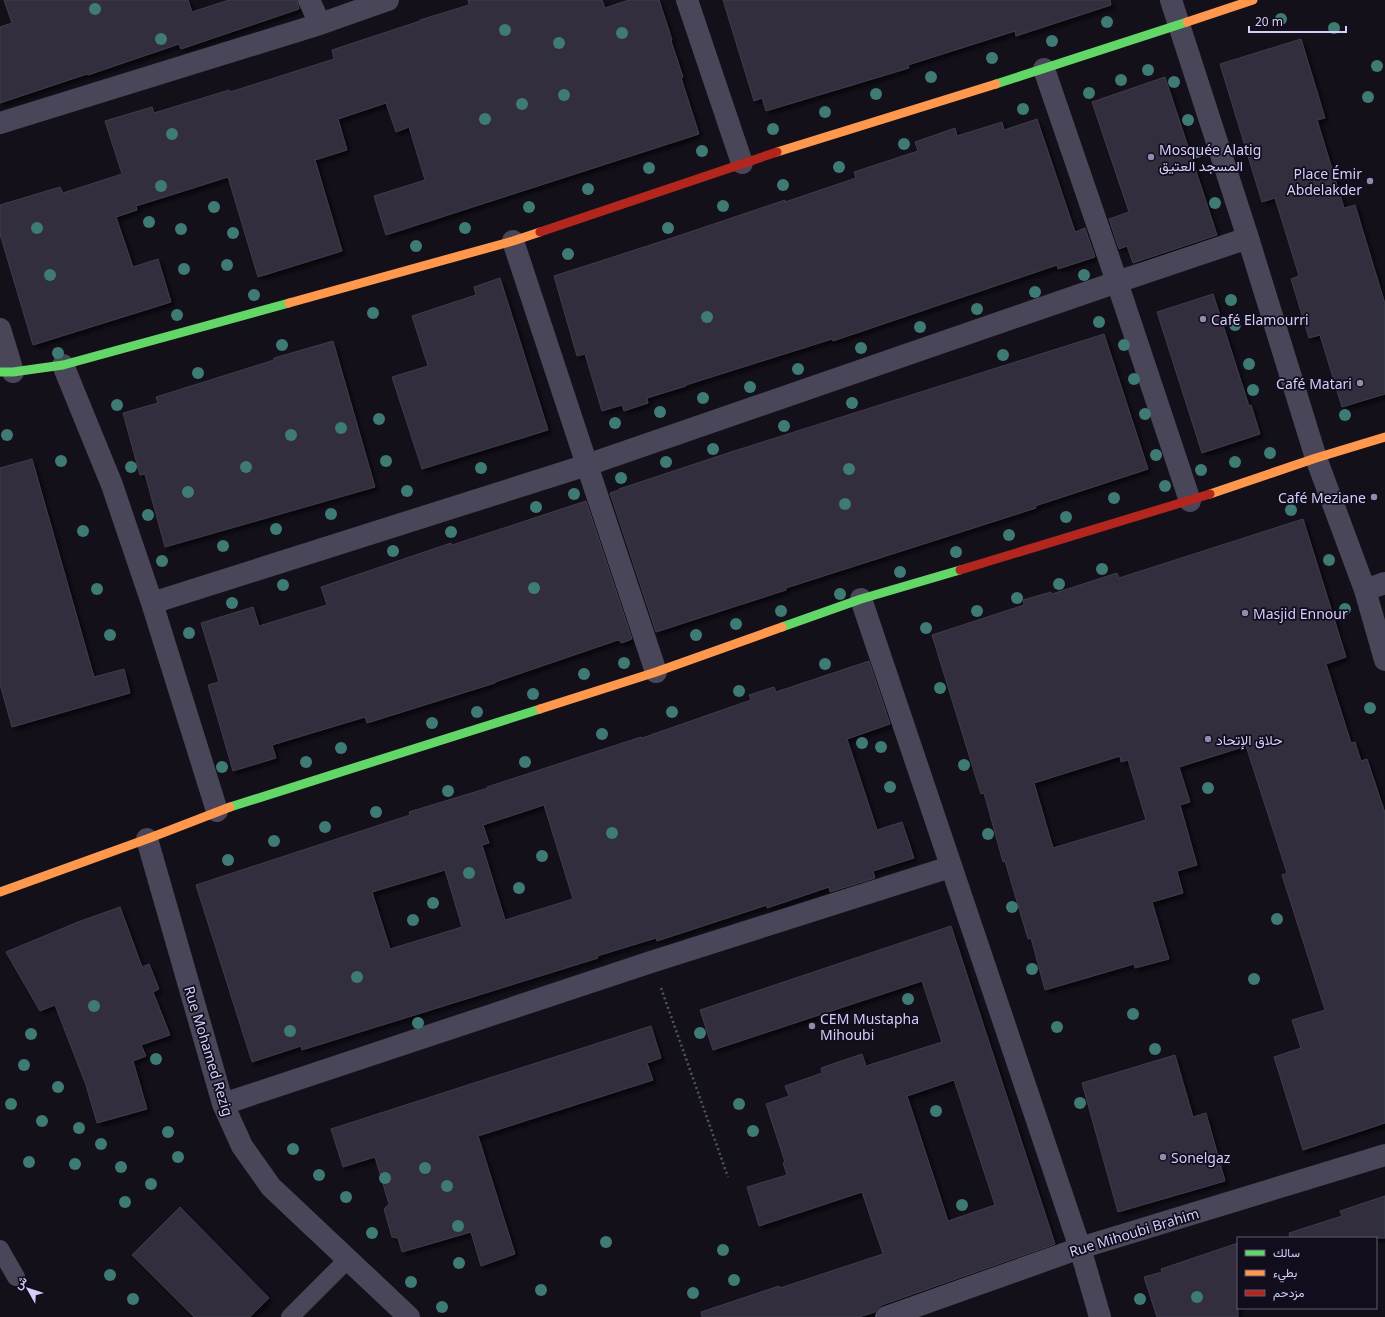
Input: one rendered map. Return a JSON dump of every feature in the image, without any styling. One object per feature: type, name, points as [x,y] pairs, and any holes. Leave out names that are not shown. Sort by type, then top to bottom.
[{"type":"main road","points":[[7,372],[63,365],[513,240],[742,163],[1044,69],[1253,0]]},
{"type":"main road","points":[[0,892],[147,839],[218,811],[656,672],[861,599],[1190,501],[1316,458],[1385,437]]},
{"type":"street","points":[[309,0],[320,24]]},
{"type":"street","points":[[0,123],[320,24],[388,0]]},
{"type":"street","points":[[687,0],[742,163]]},
{"type":"street","points":[[1171,0],[1248,238],[1316,458],[1365,590],[1385,660]]},
{"type":"street","points":[[1044,69],[1190,501]]},
{"type":"street","points":[[152,603],[586,465],[1248,238]]},
{"type":"street","points":[[513,240],[586,465],[656,672]]},
{"type":"street","points":[[0,329],[7,372]]},
{"type":"street","points":[[63,365],[112,485],[152,603],[218,811]]},
{"type":"street","points":[[1365,590],[1385,583]]},
{"type":"street","points":[[861,599],[950,867],[1080,1248],[1100,1317]]},
{"type":"street","name":"Rue Mohamed Rezig","points":[[147,839],[223,1104],[242,1146],[271,1187],[409,1317]]},
{"type":"street","points":[[223,1104],[651,962],[950,867]]},
{"type":"street","name":"Rue Mihoubi Brahim","points":[[886,1317],[1080,1248],[1385,1155]]},
{"type":"lane","points":[[0,1250],[16,1277]]},
{"type":"lane","points":[[290,1317],[348,1259]]},
{"type":"path","points":[[651,962],[728,1177]]},
{"type":"building","points":[[4,0],[188,0],[192,12],[229,0],[297,0],[299,9],[181,49],[179,44],[0,103],[0,27],[12,23]]},
{"type":"building","points":[[468,0],[602,0],[605,8],[629,0],[659,0],[683,77],[681,78],[699,134],[386,235],[374,196],[425,180],[409,127],[396,132],[386,103],[338,119],[347,150],[315,160],[342,251],[258,277],[228,177],[136,206],[137,210],[116,217],[133,267],[158,259],[171,302],[33,345],[0,234],[0,205],[60,187],[63,193],[122,174],[105,121],[152,107],[154,113],[229,90],[230,92],[334,59],[332,50],[469,5]]},
{"type":"building","points":[[723,0],[1110,0],[1111,5],[1016,36],[1015,31],[908,65],[909,68],[766,111],[762,98],[754,101]]},
{"type":"building","points":[[1301,39],[1325,118],[1317,120],[1344,208],[1355,205],[1385,304],[1385,394],[1342,407],[1320,335],[1309,338],[1291,279],[1299,276],[1275,198],[1262,202],[1220,64]]},
{"type":"building","name":"Mosquée Alatig المسجد العتيق","points":[[1165,77],[1217,235],[1133,263],[1127,246],[1119,249],[1109,219],[1129,212],[1092,102]]},
{"type":"building","points":[[1037,119],[1075,232],[1085,228],[1095,257],[1058,269],[1057,265],[833,341],[832,339],[686,385],[647,398],[648,403],[624,411],[622,405],[602,411],[585,354],[577,356],[554,276],[856,178],[854,172],[918,151],[915,142],[955,128],[957,136],[1002,122],[1004,130]]},
{"type":"building","points":[[500,278],[548,430],[422,469],[392,377],[428,366],[412,316],[476,295],[474,287]]},
{"type":"building","points":[[1213,294],[1249,406],[1251,405],[1260,434],[1202,453],[1157,312]]},
{"type":"building","points":[[1104,334],[1148,469],[1035,506],[1036,508],[786,588],[786,590],[656,632],[610,493],[731,452]]},
{"type":"building","points":[[333,341],[375,487],[165,547],[145,474],[140,475],[123,413],[158,403],[156,397],[274,360],[274,358]]},
{"type":"building","points":[[32,459],[94,677],[124,669],[130,693],[12,727],[0,684],[0,468]]},
{"type":"building","points":[[586,501],[632,639],[622,643],[618,640],[495,683],[367,723],[365,717],[272,745],[276,758],[233,771],[208,685],[219,682],[201,623],[253,607],[259,626],[327,605],[321,587],[451,543],[452,545]]},
{"type":"building","points":[[1303,519],[1346,657],[1326,664],[1351,743],[1355,742],[1361,761],[1367,759],[1385,813],[1385,1123],[1303,1150],[1274,1057],[1301,1048],[1292,1020],[1325,1010],[1282,875],[1287,873],[1246,746],[1179,767],[1190,802],[1180,805],[1197,865],[1177,871],[1183,893],[1152,902],[1169,959],[1135,968],[1134,964],[1045,990],[1031,938],[1028,939],[1005,861],[1003,862],[984,793],[981,794],[932,635],[1024,605],[1023,600],[1051,592],[1052,594],[1117,573],[1119,578]],"holes":[[[1120,756],[1121,762],[1128,760],[1146,820],[1053,848],[1034,783]]]},
{"type":"building","points":[[869,661],[890,724],[847,739],[877,830],[902,822],[914,858],[873,871],[875,878],[830,892],[829,887],[767,908],[767,905],[657,941],[656,938],[597,956],[598,958],[302,1050],[301,1046],[252,1062],[196,885],[410,815],[409,812],[488,788],[487,787],[641,737],[642,738],[751,700],[749,695],[774,687],[776,692]],"holes":[[[544,805],[573,899],[505,920],[482,845],[489,843],[483,825]],[[445,870],[462,927],[390,949],[372,892]]]},
{"type":"building","points":[[120,907],[142,967],[149,964],[159,989],[153,992],[170,1035],[141,1045],[146,1056],[133,1061],[147,1109],[97,1123],[86,1085],[55,1005],[40,1011],[6,952],[78,922]]},
{"type":"building","points":[[951,926],[1055,1244],[882,1305],[875,1312],[859,1317],[702,1317],[701,1312],[883,1254],[862,1192],[759,1226],[747,1187],[787,1175],[783,1163],[785,1162],[766,1104],[789,1096],[785,1086],[822,1073],[821,1068],[862,1054],[866,1066],[942,1042],[922,981],[713,1050],[700,1010]],"holes":[[[954,1080],[995,1205],[948,1221],[907,1096]]]},
{"type":"building","points":[[651,1026],[661,1058],[647,1063],[653,1080],[478,1136],[515,1254],[481,1266],[471,1232],[402,1252],[398,1238],[392,1237],[384,1209],[389,1204],[375,1157],[343,1167],[331,1129]]},
{"type":"building","points":[[1175,1055],[1193,1117],[1206,1113],[1225,1181],[1118,1212],[1082,1083]]},
{"type":"building","points":[[1385,1196],[1385,1238],[1290,1237],[1289,1233],[1342,1216],[1340,1211]]},
{"type":"building","points":[[180,1207],[269,1298],[250,1317],[194,1317],[132,1255]]},
{"type":"building","points":[[1237,1243],[1238,1317],[1157,1317],[1144,1277],[1162,1272],[1161,1269]]},
{"type":"traffic: fast","points":[[996,84],[1187,22]]},
{"type":"traffic: fast","points":[[0,372],[13,372],[63,365],[289,303]]},
{"type":"traffic: fast","points":[[782,627],[861,599],[960,570]]},
{"type":"traffic: fast","points":[[230,807],[540,709]]},
{"type":"traffic: slow","points":[[1187,22],[1253,0]]},
{"type":"traffic: slow","points":[[777,152],[996,84]]},
{"type":"traffic: slow","points":[[289,303],[513,241],[540,232]]},
{"type":"traffic: slow","points":[[1210,494],[1316,458],[1385,437]]},
{"type":"traffic: slow","points":[[540,709],[656,672],[782,627]]},
{"type":"traffic: slow","points":[[0,892],[147,839],[230,807]]},
{"type":"traffic: jam","points":[[540,232],[777,152]]},
{"type":"traffic: jam","points":[[960,570],[1210,494]]},
{"type":"place","name":"Mosquée Alatig المسجد العتيق","points":[[1151,157]]},
{"type":"place","name":"Place Émir Abdelakder","points":[[1370,181]]},
{"type":"place","name":"Café Elamourri","points":[[1203,319]]},
{"type":"place","name":"Café Matari","points":[[1360,383]]},
{"type":"place","name":"Café Meziane","points":[[1374,497]]},
{"type":"place","name":"Masjid Ennour","points":[[1245,613]]},
{"type":"place","name":"حلاق الإتحاد","points":[[1208,739]]},
{"type":"place","name":"CEM Mustapha Mihoubi","points":[[812,1026]]},
{"type":"place","name":"Sonelgaz","points":[[1163,1157]]}]
